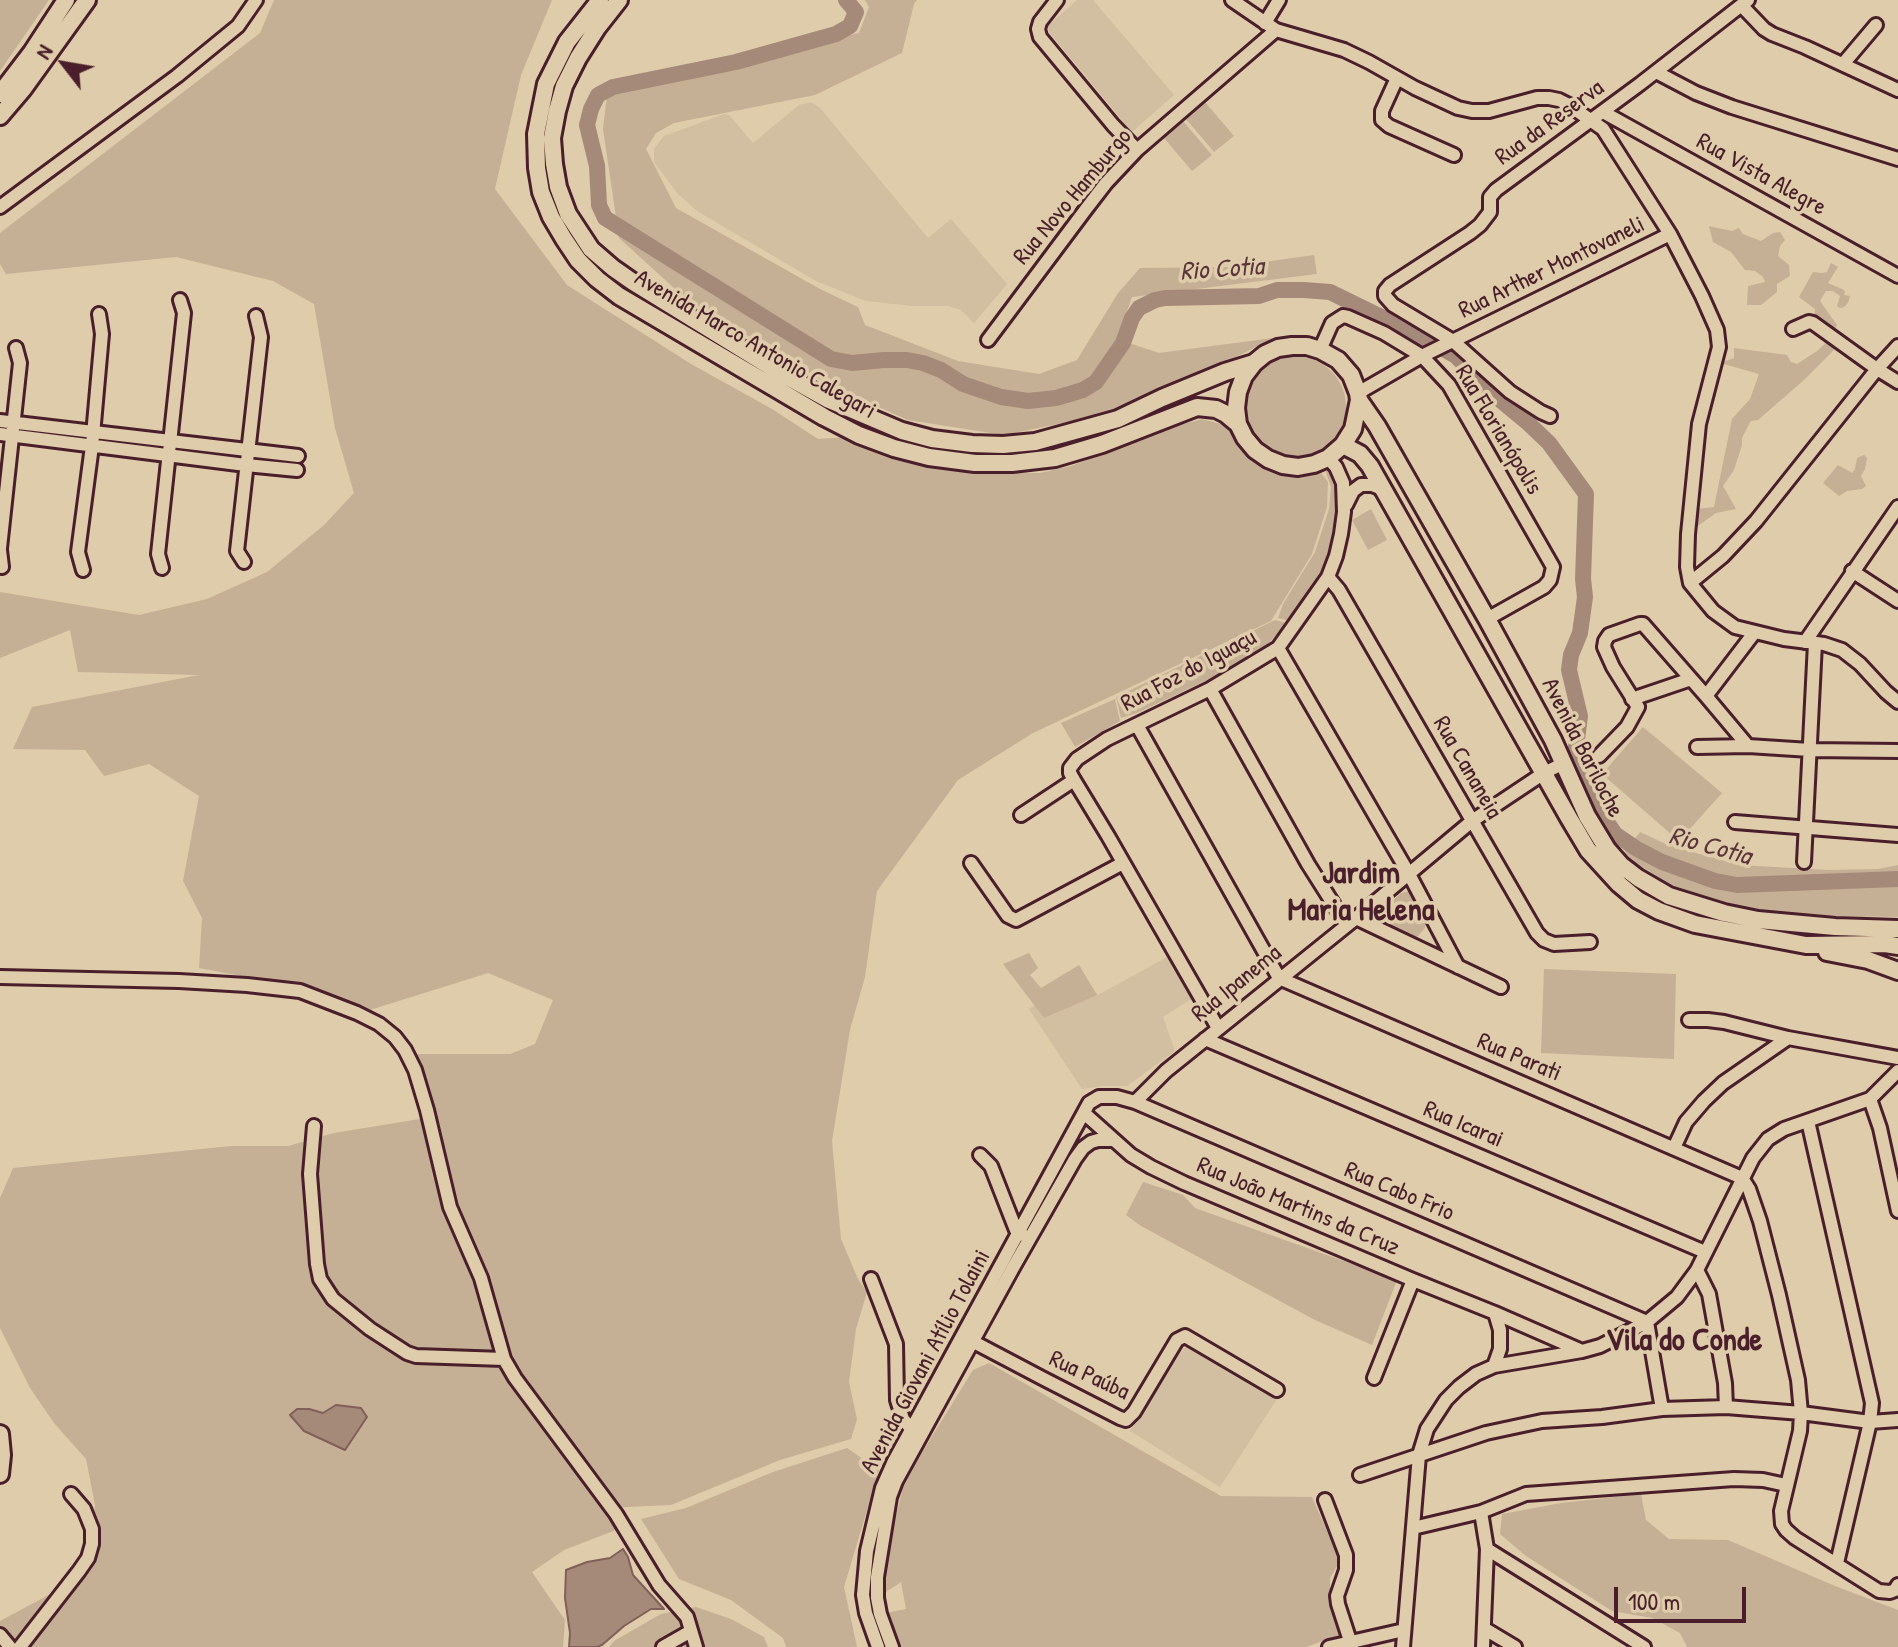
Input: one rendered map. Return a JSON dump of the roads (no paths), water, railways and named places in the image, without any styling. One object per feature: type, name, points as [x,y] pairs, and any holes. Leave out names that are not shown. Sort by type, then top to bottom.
[{"type":"main road","points":[[0,94],[66,0]]},
{"type":"main road","points":[[0,116],[40,67],[87,0]]},
{"type":"main road","name":"Avenida Marco Antonio Calegari","points":[[600,0],[567,42],[546,84],[536,134],[537,168],[541,192],[564,239],[578,260],[619,296],[824,417],[859,435],[929,457],[975,463],[1055,458],[1102,444],[1197,407],[1216,409],[1238,424]]},
{"type":"main road","name":"Avenida Marco Antonio Calegari","points":[[619,0],[578,58],[564,86],[557,111],[552,138],[554,164],[568,214],[591,249],[613,268],[779,372],[829,400],[902,431],[932,439],[1003,445],[1035,442],[1118,419],[1175,392],[1254,363]]},
{"type":"main road","points":[[1292,346],[1307,346],[1338,360],[1351,375],[1358,396],[1353,429],[1343,445],[1328,458],[1298,467],[1283,465],[1255,450],[1238,424],[1236,408],[1244,376],[1254,363],[1278,348],[1292,346]]},
{"type":"main road","name":"Avenida Bariloche","points":[[1358,396],[1487,619],[1564,763],[1587,816],[1621,865],[1669,896],[1700,907],[1758,920],[1898,929]]},
{"type":"main road","name":"Avenida Bariloche","points":[[1343,445],[1365,459],[1588,850],[1619,884],[1638,900],[1695,924],[1806,945],[1898,946]]},
{"type":"main road","points":[[1806,945],[1868,960],[1898,971]]},
{"type":"main road","points":[[0,1434],[0,1474]]},
{"type":"street","points":[[0,207],[177,76],[238,26],[256,0]]},
{"type":"street","points":[[1057,0],[1040,22],[1040,37],[1137,150]]},
{"type":"street","points":[[1232,0],[1271,26],[1344,50],[1441,101],[1472,111],[1489,111],[1537,98],[1549,98],[1569,105],[1603,129],[1670,234],[1717,330],[1719,347],[1699,424],[1688,534],[1690,583],[1703,600],[1735,627],[1842,650],[1898,702]]},
{"type":"street","name":"Rua Novo Hamburgo","points":[[988,340],[1106,183],[1137,150],[1271,26],[1279,0]]},
{"type":"street","points":[[1745,3],[1764,29],[1772,34],[1898,90]]},
{"type":"street","name":"Rua da Reserva","points":[[1451,342],[1393,305],[1385,296],[1390,285],[1470,233],[1490,212],[1492,194],[1745,3]]},
{"type":"street","points":[[1843,64],[1876,25]]},
{"type":"street","points":[[1656,72],[1732,107],[1898,159]]},
{"type":"street","points":[[1397,78],[1382,111],[1384,123],[1454,155]]},
{"type":"street","name":"Rua Vista Alegre","points":[[1603,112],[1898,276]]},
{"type":"street","name":"Rua Arther Montovaneli","points":[[1358,396],[1451,342],[1670,234]]},
{"type":"street","points":[[162,568],[158,554],[184,313],[180,300]]},
{"type":"street","points":[[83,570],[78,552],[102,334],[99,314]]},
{"type":"street","points":[[244,562],[237,551],[261,337],[256,316]]},
{"type":"street","name":"Rua Florianópolis","points":[[1320,350],[1332,323],[1343,316],[1348,317],[1428,354],[1449,385],[1553,567],[1550,580],[1544,587],[1487,619]]},
{"type":"street","points":[[1793,329],[1813,323],[1898,382]]},
{"type":"street","points":[[1451,342],[1510,392],[1550,416]]},
{"type":"street","points":[[1690,583],[1723,556],[1756,521],[1898,346]]},
{"type":"street","points":[[2,567],[0,549],[9,431],[20,363],[16,348]]},
{"type":"street","points":[[0,421],[9,431],[170,448],[248,451],[298,463],[246,465],[170,448]]},
{"type":"street","name":"Rua Foz do Iguaçu","points":[[1074,780],[1070,773],[1073,763],[1107,739],[1210,689],[1278,648],[1328,577],[1336,556],[1344,512],[1343,483],[1328,458]]},
{"type":"street","points":[[1344,512],[1348,499],[1357,487],[1366,484],[1382,489]]},
{"type":"street","points":[[1804,862],[1810,750],[1810,642],[1852,571],[1898,507]]},
{"type":"street","points":[[1852,571],[1898,601]]},
{"type":"street","name":"Rua Cananeia","points":[[1328,577],[1339,590],[1530,922],[1544,940],[1554,944],[1590,942]]},
{"type":"street","points":[[1599,756],[1627,727],[1638,707],[1607,653],[1605,641],[1609,635],[1640,624],[1748,746]]},
{"type":"street","points":[[1706,696],[1754,633]]},
{"type":"street","points":[[1278,648],[1409,874],[1458,967]]},
{"type":"street","points":[[1632,699],[1691,679]]},
{"type":"street","points":[[1210,689],[1308,864],[1351,921],[1418,947],[1501,987]]},
{"type":"street","points":[[1137,725],[1279,978]]},
{"type":"street","points":[[1697,747],[1898,751]]},
{"type":"street","name":"Rua Ipanema","points":[[1135,1102],[1166,1071],[1472,821],[1564,763]]},
{"type":"street","points":[[1021,815],[1074,780],[1218,1028]]},
{"type":"street","points":[[1735,822],[1898,835]]},
{"type":"street","points":[[971,863],[1012,919],[1021,918],[1123,863]]},
{"type":"street","points":[[1418,947],[1430,937],[1436,925]]},
{"type":"street","points":[[0,977],[179,981],[300,991],[379,1024],[400,1043],[415,1070],[450,1207],[481,1278],[504,1359],[616,1514],[650,1573],[687,1617],[696,1647]]},
{"type":"street","name":"Rua Parati","points":[[1279,978],[1742,1178]]},
{"type":"street","points":[[1689,1020],[1724,1022],[1788,1038],[1898,1058]]},
{"type":"street","points":[[1674,1148],[1686,1122],[1713,1092],[1788,1038]]},
{"type":"street","name":"Rua Icarai","points":[[1205,1039],[1705,1252]]},
{"type":"street","points":[[1403,1647],[1419,1455],[1427,1429],[1446,1400],[1476,1374],[1494,1366],[1600,1346],[1647,1322],[1677,1297],[1697,1270],[1742,1178],[1768,1139],[1784,1129],[1870,1099],[1898,1071]]},
{"type":"street","points":[[1087,1108],[1099,1097],[1117,1097],[1135,1102]]},
{"type":"street","points":[[1870,1099],[1880,1128],[1898,1211]]},
{"type":"street","name":"Rua Cabo Frio","points":[[1135,1102],[1647,1322]]},
{"type":"street","name":"Rua João Martins da Cruz","points":[[1087,1108],[1095,1122],[1114,1140],[1151,1167],[1582,1351]]},
{"type":"street","name":"Avenida Giovani Atílio Tolaini","points":[[892,1647],[880,1614],[877,1588],[880,1549],[890,1497],[968,1339],[1025,1236],[1087,1108]]},
{"type":"street","points":[[1808,1121],[1872,1403],[1837,1563]]},
{"type":"street","points":[[314,1126],[310,1174],[317,1264],[320,1279],[333,1299],[370,1329],[407,1353],[416,1356],[504,1359]]},
{"type":"street","name":"Avenida Giovani Atílio Tolaini","points":[[1025,1236],[1083,1148],[1098,1140],[1114,1140]]},
{"type":"street","points":[[980,1155],[995,1174],[1016,1230],[1025,1236]]},
{"type":"street","points":[[1742,1178],[1760,1221],[1798,1380],[1800,1431],[1786,1485],[1782,1524],[1786,1530],[1879,1591],[1890,1592],[1898,1585]]},
{"type":"street","points":[[1697,1270],[1709,1294],[1725,1383],[1726,1407]]},
{"type":"street","points":[[871,1279],[896,1344],[897,1400],[903,1419],[912,1430]]},
{"type":"street","points":[[1374,1378],[1413,1280]]},
{"type":"street","points":[[1494,1366],[1500,1349],[1500,1330],[1495,1313]]},
{"type":"street","points":[[1647,1322],[1662,1409]]},
{"type":"street","name":"Rua Paúba","points":[[968,1339],[1126,1420],[1134,1412],[1177,1340],[1185,1336],[1277,1390]]},
{"type":"street","name":"Avenida Giovani Atílio Tolaini","points":[[878,1647],[863,1595],[866,1562],[882,1488],[894,1461],[968,1339]]},
{"type":"street","points":[[1360,1475],[1486,1433],[1542,1421],[1662,1409],[1726,1407],[1870,1422],[1898,1420]]},
{"type":"street","points":[[1413,1528],[1481,1512],[1526,1494],[1734,1479],[1786,1485]]},
{"type":"street","points":[[20,1647],[88,1558],[92,1529],[84,1509],[71,1494]]},
{"type":"street","points":[[1325,1500],[1346,1555],[1346,1570],[1337,1596],[1351,1645]]},
{"type":"street","points":[[1481,1512],[1487,1549],[1483,1647]]},
{"type":"street","points":[[1487,1549],[1644,1647]]},
{"type":"street","points":[[1485,1629],[1515,1647]]},
{"type":"street","points":[[1329,1647],[1351,1645],[1404,1630]]},
{"type":"street","points":[[663,1647],[691,1631]]},
{"type":"street","points":[[0,1635],[10,1647]]},
{"type":"waterway","name":"Rio Cotia","points":[[846,0],[856,12],[850,26],[836,34],[736,62],[613,87],[598,95],[587,125],[597,166],[599,205],[605,218],[831,359],[852,363],[884,360],[923,363],[963,384],[1001,397],[1028,401],[1056,398],[1083,390],[1096,382],[1123,343],[1139,308],[1165,298],[1259,296],[1277,290],[1330,292],[1420,336],[1456,356],[1527,422],[1549,443],[1586,494],[1585,597],[1580,633],[1569,670],[1580,716],[1576,747],[1586,791],[1615,834],[1662,862],[1715,881],[1737,885],[1898,879]]},
{"type":"district","name":"Jardim Maria Helena","points":[[1361,892]]},
{"type":"district","name":"Vila do Conde","points":[[1684,1341]]}]
